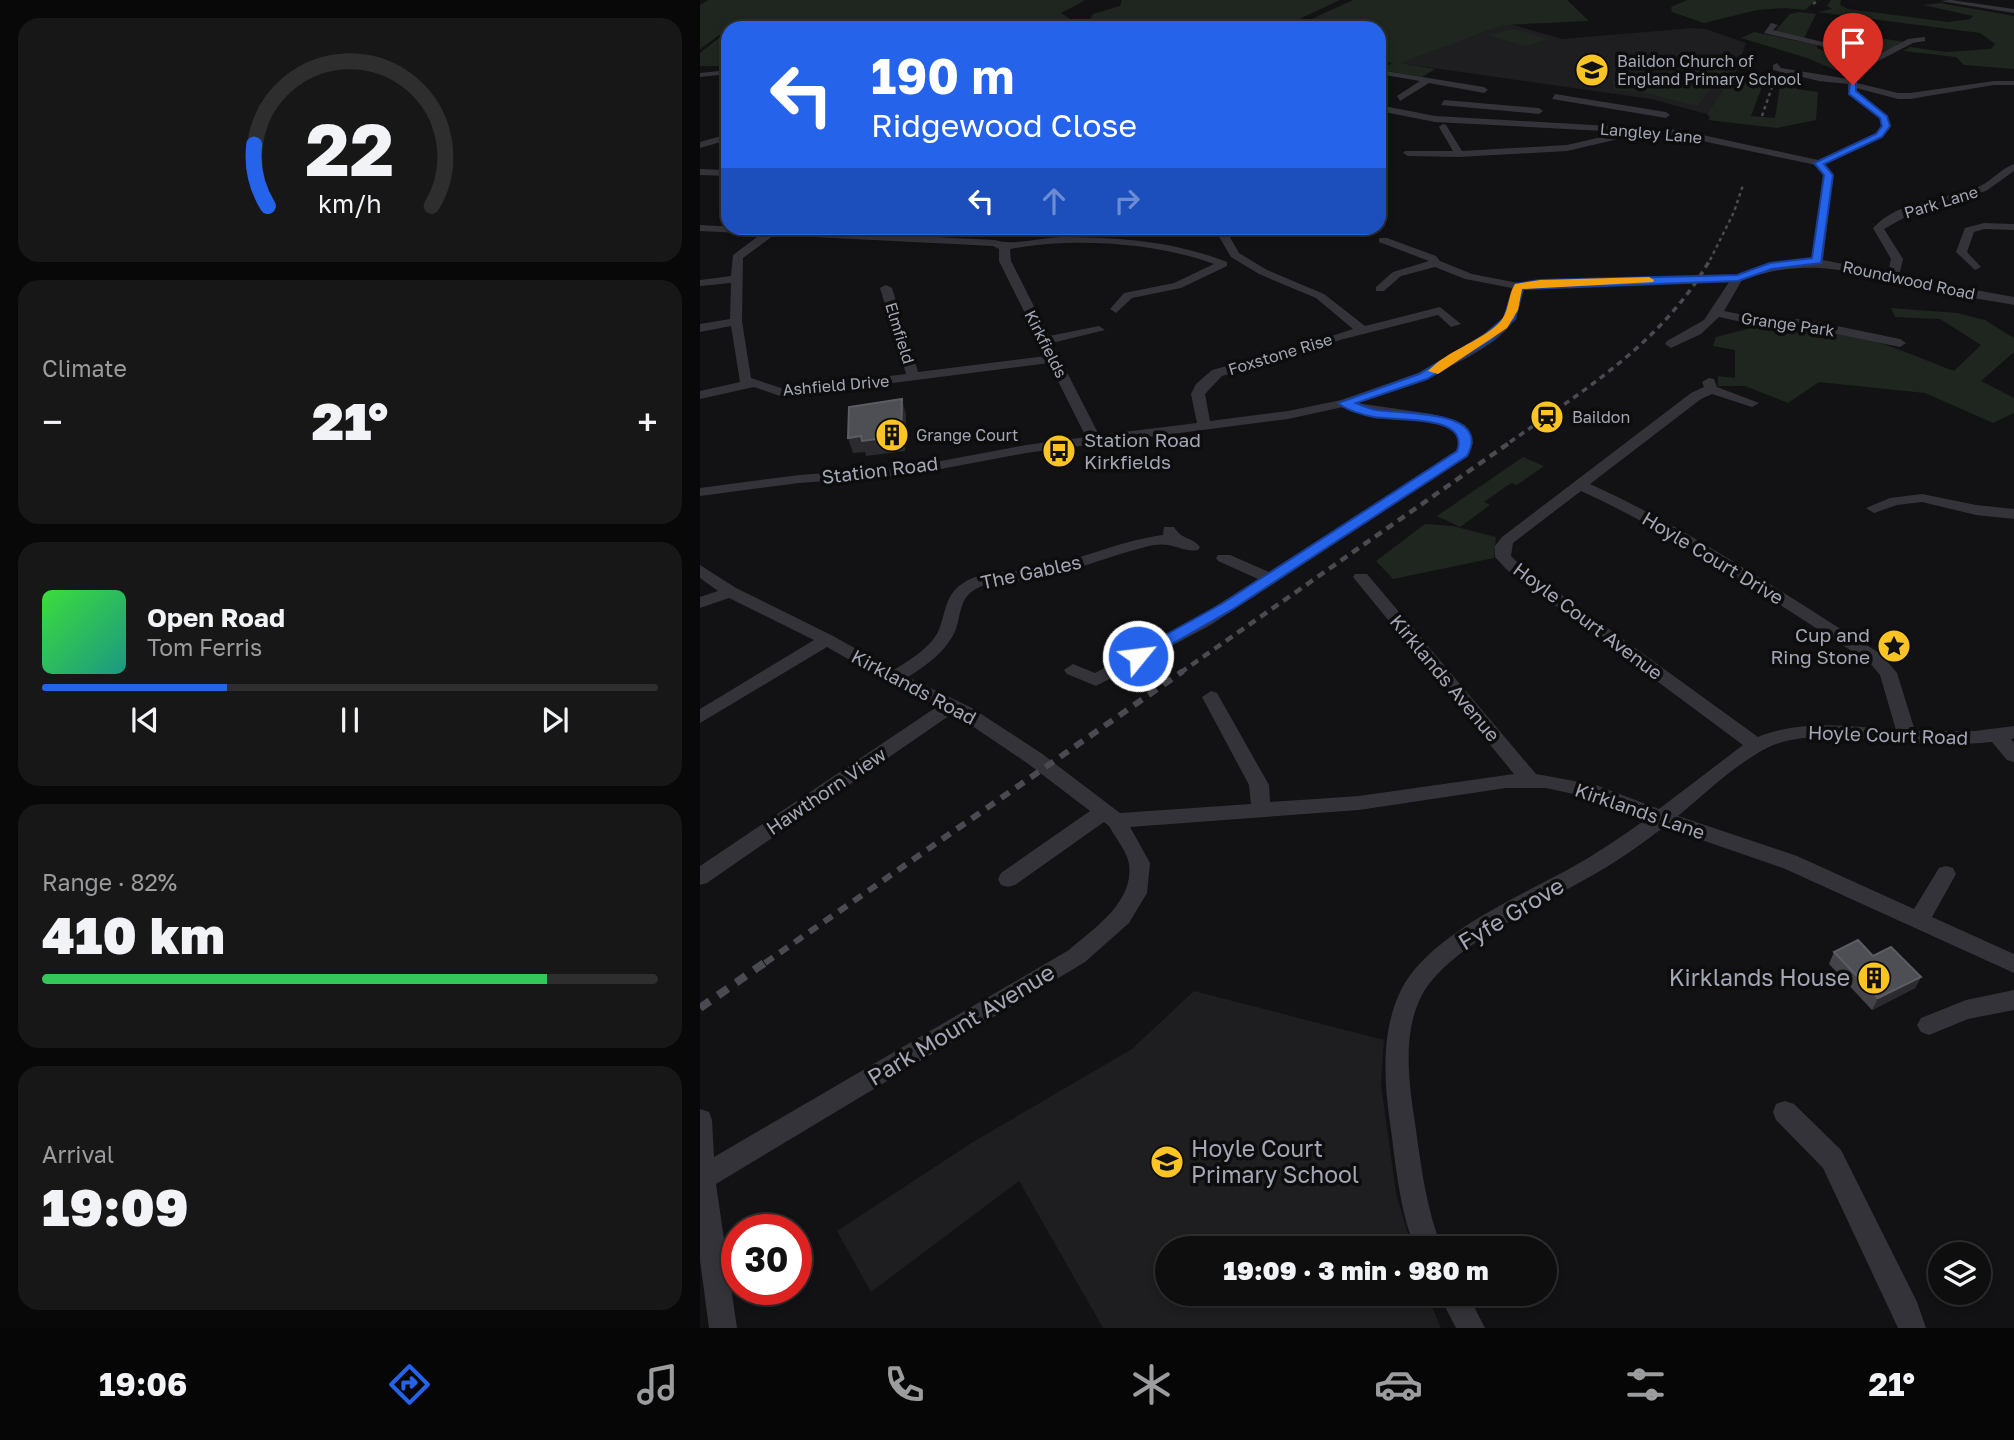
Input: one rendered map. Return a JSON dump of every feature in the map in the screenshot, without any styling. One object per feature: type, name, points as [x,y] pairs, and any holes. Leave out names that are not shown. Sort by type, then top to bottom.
[{"type":"street","points":[[1993,0],[2014,5]]},
{"type":"street","points":[[1943,1],[2014,11]]},
{"type":"street","points":[[1774,25],[1767,31],[1825,45],[1856,62],[1868,65]]},
{"type":"street","points":[[1825,45],[1849,26]]},
{"type":"street","points":[[1817,261],[1828,175],[1819,163],[1879,135],[1886,126],[1884,117],[1852,92],[1853,71],[1911,41],[1922,39]]},
{"type":"street","points":[[1777,65],[1777,70],[1898,96],[1994,83],[2014,83]]},
{"type":"street","points":[[700,75],[721,73]]},
{"type":"street","points":[[1386,73],[1478,88]]},
{"type":"street","points":[[1421,96],[1404,96],[1428,80]]},
{"type":"street","points":[[1534,125],[1539,111],[1567,87]]},
{"type":"street","points":[[1555,97],[1666,115]]},
{"type":"street","points":[[1444,103],[1539,111]]},
{"type":"street","name":"Langley Lane","points":[[1386,109],[1435,119],[1679,133],[1789,154],[1819,163]]},
{"type":"street","points":[[1443,127],[1459,154]]},
{"type":"street","points":[[1408,153],[1459,154],[1567,148],[1608,139],[1633,130]]},
{"type":"street","points":[[700,145],[721,139]]},
{"type":"street","name":"Park Lane","points":[[1893,278],[1897,259],[1878,229],[1886,220],[1926,204],[1985,188],[2014,167]]},
{"type":"street","points":[[700,172],[721,173]]},
{"type":"street","points":[[700,217],[721,218]]},
{"type":"street","points":[[1975,267],[1961,252],[1969,230],[1984,226],[2014,226]]},
{"type":"street","points":[[700,228],[721,229]]},
{"type":"street","name":"Ashfield Drive","points":[[767,235],[737,257],[736,321],[745,380],[783,393],[1053,359]]},
{"type":"street","points":[[877,235],[995,243],[1004,247],[1044,241],[1097,242],[1162,248],[1223,264],[1177,286],[1128,295],[1116,309]]},
{"type":"street","points":[[1223,235],[1235,255],[1263,272],[1320,296],[1362,330],[1440,311],[1455,324]]},
{"type":"street","name":"Roundwood Road","points":[[1383,240],[1432,258],[1436,263],[1469,278],[1518,286],[1540,283],[1738,278],[1770,266],[1817,261],[2014,301]]},
{"type":"street","name":"Kirkfields","points":[[1004,247],[1005,261],[1094,440]]},
{"type":"street","points":[[1380,289],[1397,274],[1436,263]]},
{"type":"street","name":"Grange Park","points":[[1671,344],[1704,327],[1717,313],[1727,291],[1738,278]]},
{"type":"street","points":[[700,283],[736,279]]},
{"type":"street","name":"Station Road","points":[[700,492],[799,479],[909,471],[965,458],[1317,410],[1390,388],[1444,366],[1488,338],[1509,319],[1518,286]]},
{"type":"street","name":"Elmfield","points":[[886,288],[913,377]]},
{"type":"street","name":"Grange Park","points":[[1717,313],[1769,324],[1803,323],[1900,343]]},
{"type":"street","points":[[700,328],[736,321]]},
{"type":"street","points":[[1044,341],[1099,330]]},
{"type":"street","name":"Foxstone Rise","points":[[1203,426],[1198,394],[1201,387],[1217,373],[1362,330]]},
{"type":"street","points":[[700,396],[756,383]]},
{"type":"street","name":"Hoyle Court Avenue","points":[[1752,403],[1710,386],[1507,540],[1503,545],[1503,556],[1513,567],[1757,746]]},
{"type":"street","points":[[1073,670],[1096,680],[1203,621],[1452,461],[1462,453],[1466,443],[1460,428],[1444,421],[1374,414],[1344,403]]},
{"type":"street","name":"Hoyle Court Drive","points":[[1580,485],[1622,503],[1875,658],[1888,673],[1908,737]]},
{"type":"street","points":[[1874,509],[1895,501],[1922,498],[1976,510],[2014,514]]},
{"type":"street","name":"The Gables","points":[[894,678],[923,659],[944,636],[960,594],[990,577],[1028,575],[1060,568],[1170,533],[1192,547]]},
{"type":"street","points":[[1224,558],[1269,578]]},
{"type":"street","name":"Kirklands Road","points":[[700,570],[730,592],[827,640],[894,678],[966,712],[1034,758],[1109,817]]},
{"type":"street","name":"Kirklands Avenue","points":[[1361,577],[1529,779]]},
{"type":"street","points":[[700,603],[730,592]]},
{"type":"street","points":[[700,717],[827,640]]},
{"type":"street","points":[[1211,697],[1259,785],[1261,810]]},
{"type":"street","name":"Hawthorn View","points":[[700,877],[951,706]]},
{"type":"street","name":"Hoyle Court Road","points":[[1663,819],[1735,760],[1773,738],[1797,732],[1838,731],[1961,739],[2006,734]]},
{"type":"street","points":[[2006,734],[2014,755]]},
{"type":"street","name":"Kirklands Lane","points":[[1109,817],[1359,803],[1529,779],[1595,792],[1663,819],[1790,862],[2014,964]]},
{"type":"street","points":[[1008,879],[1109,817]]},
{"type":"street","name":"Park Mount Avenue","points":[[701,1179],[1077,956],[1121,917],[1136,892],[1140,863],[1109,817]]},
{"type":"street","name":"Fyfe Grove","points":[[1423,1236],[1408,1166],[1396,1054],[1403,1016],[1418,980],[1476,929],[1580,873],[1663,819]]},
{"type":"street","points":[[1918,921],[1946,874]]},
{"type":"street","points":[[1928,1025],[1966,1010],[2014,1000]]},
{"type":"street","points":[[1785,1112],[1832,1159],[1907,1312],[1912,1328]]},
{"type":"street","points":[[700,1120],[701,1179],[723,1328]]},
{"type":"street","points":[[1459,1306],[1471,1328]]},
{"type":"shaded area","points":[[709,0],[1084,0],[1061,13],[1069,18],[1068,21],[721,21],[721,34],[700,49],[700,5]]},
{"type":"shaded area","points":[[1122,0],[1340,0],[1295,21],[1089,21],[1093,14],[1120,6]]},
{"type":"shaded area","points":[[1353,0],[1567,0],[1589,21],[1503,25],[1400,63],[1435,69],[1422,77],[1386,71],[1386,67],[1392,63],[1386,62],[1386,21],[1307,21]]},
{"type":"shaded area","points":[[1687,0],[1816,0],[1805,10],[1757,10],[1704,23],[1672,12],[1671,7]]},
{"type":"shaded area","points":[[1831,0],[1841,0],[1840,5],[1848,9],[1948,22],[1970,19],[1973,16],[1923,5],[1940,3],[2014,16],[2014,69],[1964,65],[1956,57],[1903,51],[1910,47],[1946,52],[1991,49],[1995,44],[1980,33],[1818,12],[1832,9],[1827,6]]},
{"type":"shaded area","points":[[1790,14],[1816,14],[1803,40],[1774,32]]},
{"type":"shaded area","name":"Baildon Church of England Primary School","points":[[1507,23],[1562,39],[1693,28],[1706,29],[1746,43],[1736,72],[1707,114],[1651,99],[1398,63]]},
{"type":"shaded area","points":[[1513,29],[1549,39],[1524,46],[1488,35]]},
{"type":"shaded area","points":[[1754,32],[1817,45],[1817,48],[1859,66],[1845,74],[1807,58],[1741,38]]},
{"type":"shaded area","points":[[721,36],[721,66],[700,66],[700,53]]},
{"type":"shaded area","points":[[1872,37],[1905,42],[1869,62],[1848,56],[1860,43]]},
{"type":"shaded area","points":[[1726,68],[1697,106],[1646,93],[1615,91],[1612,81],[1659,77],[1657,74]]},
{"type":"shaded area","points":[[1731,78],[1763,84],[1751,116],[1775,118],[1780,86],[1795,86],[1796,89],[1818,92],[1816,120],[1777,128],[1708,120],[1710,118],[1707,114]]},
{"type":"shaded area","points":[[1891,308],[1957,313],[1985,320],[2014,338],[2014,352],[1981,381],[2014,398],[2014,413],[1993,423],[1925,393],[1819,382],[1788,403],[1745,386],[1718,386],[1718,376],[1735,378],[1735,350],[1713,346],[1716,337],[1758,327],[1813,326],[1837,331],[1885,345],[1954,371],[1981,345],[1940,319],[1895,317]]},
{"type":"shaded area","points":[[1523,457],[1544,466],[1517,485],[1511,483],[1484,502],[1490,505],[1460,527],[1437,516]]},
{"type":"shaded area","points":[[1425,524],[1453,526],[1496,537],[1494,558],[1393,579],[1376,561]]},
{"type":"shaded area","name":"Hoyle Court Primary School","points":[[1194,991],[1384,1040],[1381,1084],[1396,1193],[1409,1236],[1155,1236],[1155,1306],[1432,1306],[1441,1328],[1103,1328],[1019,1181],[871,1292],[837,1231],[973,1142],[1132,1049]]},
{"type":"building","points":[[902,399],[901,436],[862,441],[861,436],[848,438],[849,407]]},
{"type":"building","points":[[1858,940],[1873,956],[1891,947],[1921,977],[1878,998],[1834,952]]},
{"type":"railway","points":[[1813,4],[1819,0]]},
{"type":"railway","points":[[1762,116],[1773,84]]},
{"type":"railway","points":[[1711,258],[1734,212],[1743,185]]},
{"type":"railway","points":[[1510,442],[1595,382],[1647,339],[1692,288],[1711,258]]},
{"type":"railway","points":[[1180,673],[1512,441]]},
{"type":"railway","points":[[765,963],[1183,671]]},
{"type":"railway","points":[[700,1008],[767,961]]},
{"type":"slow traffic","points":[[1433,371],[1503,326],[1513,310],[1518,286],[1649,280]]},
{"type":"place","name":"Baildon Church of England Primary School","points":[[1592,70]]},
{"type":"place","name":"Baildon","points":[[1547,417]]},
{"type":"place","name":"Grange Court","points":[[892,435]]},
{"type":"place","name":"Station Road Kirkfields","points":[[1059,451]]},
{"type":"place","name":"Cup and Ring Stone","points":[[1894,646]]},
{"type":"place","name":"Kirklands House","points":[[1874,978]]},
{"type":"place","name":"Hoyle Court Primary School","points":[[1167,1162]]},
{"type":"route","points":[[1138,656],[1228,606],[1462,453],[1466,443],[1465,435],[1451,423],[1425,417],[1374,414],[1344,403],[1423,376],[1488,338],[1509,319],[1518,286],[1540,283],[1738,278],[1770,266],[1797,261],[1817,261],[1828,175],[1819,163],[1879,135],[1886,126],[1884,117],[1852,92],[1853,85]]}]
